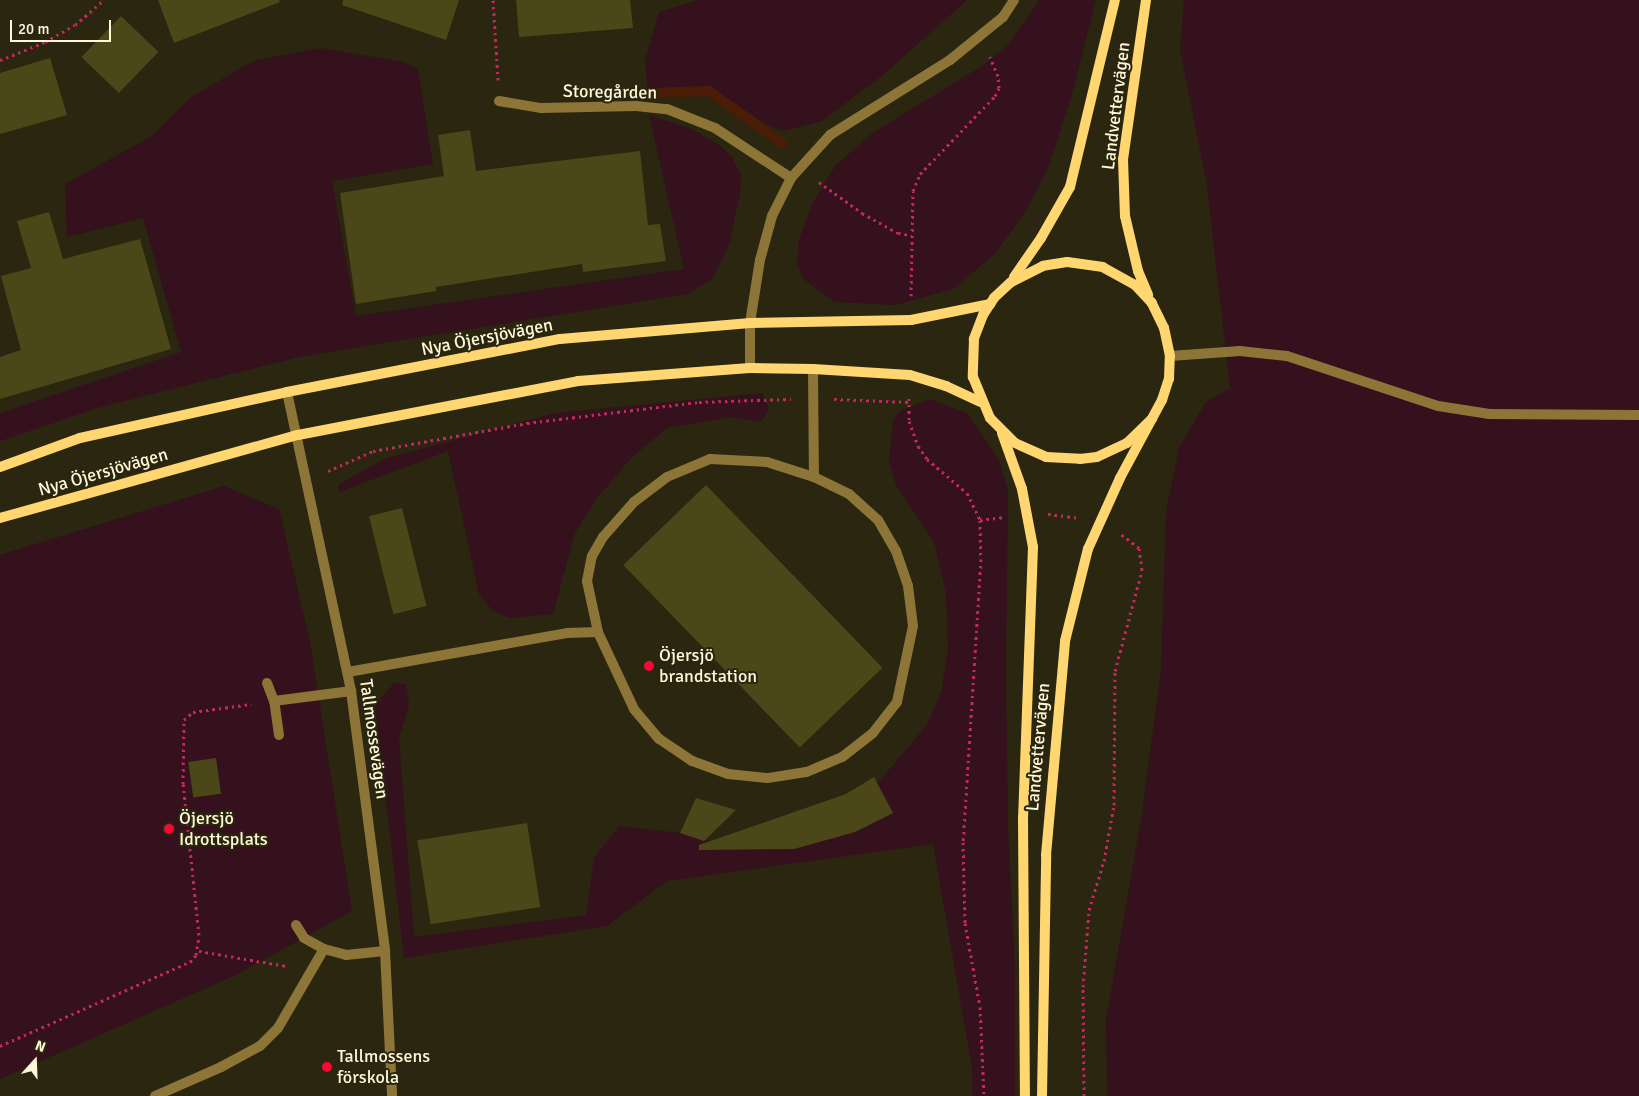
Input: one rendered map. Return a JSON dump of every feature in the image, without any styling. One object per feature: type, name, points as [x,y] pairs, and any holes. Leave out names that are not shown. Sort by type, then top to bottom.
[{"type":"street","points":[[750,368],[750,322],[772,216],[791,178],[830,136],[950,60],[1003,17],[1014,0]]},
{"type":"street","name":"Landvettervägen","points":[[1024,1096],[1023,818],[1027,656],[1033,584],[1028,514],[1002,432],[981,402],[973,377],[972,352],[978,327],[990,304],[1011,282],[1042,238],[1070,187],[1115,0]]},
{"type":"street","name":"Landvettervägen","points":[[1042,1096],[1046,855],[1055,728],[1065,641],[1075,592],[1099,523],[1166,389],[1170,356],[1164,328],[1138,271],[1125,216],[1123,159],[1146,0]]},
{"type":"street","name":"Storegården","points":[[499,101],[541,108],[636,106],[667,109],[715,128],[791,178]]},
{"type":"street","name":"Landvettervägen","points":[[1011,282],[1043,266],[1086,263],[1125,278],[1152,303]]},
{"type":"street","name":"Nya Öjersjövägen","points":[[0,467],[80,438],[287,392],[560,339],[750,322],[911,320],[990,304]]},
{"type":"street","points":[[1170,356],[1240,351],[1287,356],[1430,403],[1489,414],[1639,415]]},
{"type":"street","name":"Nya Öjersjövägen","points":[[0,518],[298,435],[578,381],[750,368],[813,369],[910,376],[946,386],[981,402]]},
{"type":"street","points":[[813,369],[814,477]]},
{"type":"street","name":"Tallmossevägen","points":[[287,392],[307,475],[351,691],[385,951],[392,1096]]},
{"type":"street","name":"Landvettervägen","points":[[1002,432],[1030,451],[1046,457],[1080,460],[1096,457],[1127,442],[1152,419]]},
{"type":"street","points":[[710,459],[767,462],[814,477],[849,494],[878,520],[896,550],[908,586],[913,626],[897,702],[873,733],[842,757],[806,772],[767,778],[728,774],[692,761],[660,739],[634,709],[598,632],[587,581],[592,556],[604,537],[634,502],[667,477],[710,459]]},
{"type":"street","points":[[348,672],[567,633],[598,632]]},
{"type":"street","points":[[267,684],[274,701],[278,735]]},
{"type":"street","points":[[274,701],[351,691]]},
{"type":"street","points":[[296,925],[304,938],[324,949],[346,955],[385,951]]},
{"type":"street","points":[[155,1096],[222,1067],[260,1046],[278,1028],[324,949]]},
{"type":"path","points":[[0,60],[45,42],[76,25],[104,0]]},
{"type":"path","points":[[493,0],[499,101]]},
{"type":"path","points":[[911,301],[910,235],[913,191],[920,174],[988,106],[999,88],[981,35]]},
{"type":"path","points":[[799,168],[862,213],[898,233],[910,235]]},
{"type":"path","points":[[307,475],[336,469],[373,451],[527,423],[699,402],[813,398],[909,402],[909,422],[918,446],[927,459],[967,493],[980,520],[963,842],[965,923],[980,1006],[984,1096]]},
{"type":"path","points":[[980,520],[1028,514],[1064,514],[1099,523],[1135,544],[1142,557],[1142,570],[1115,671],[1114,805],[1104,861],[1089,910],[1083,987],[1084,1096]]},
{"type":"path","points":[[0,1046],[190,962],[199,951],[183,784],[184,720],[193,712],[274,701]]},
{"type":"path","points":[[199,951],[311,973]]},
{"type":"shaded area","points":[[698,0],[967,0],[883,75],[822,121],[783,131],[756,120],[709,90],[648,92],[645,60],[659,12]]},
{"type":"shaded area","points":[[1039,0],[1096,0],[1071,98],[1048,168],[1025,212],[995,254],[953,289],[895,305],[835,302],[803,279],[797,263],[799,240],[812,204],[836,165],[874,132],[982,66],[1010,43]]},
{"type":"shaded area","points":[[1184,0],[1639,0],[1639,1096],[1107,1096],[1106,1020],[1141,819],[1161,669],[1166,512],[1179,448],[1206,402],[1230,388],[1207,186],[1180,50]]},
{"type":"shaded area","points":[[320,48],[404,62],[418,69],[433,164],[332,181],[356,316],[684,269],[649,115],[689,128],[718,144],[732,157],[741,175],[740,194],[729,245],[712,279],[687,294],[304,356],[101,407],[0,441],[0,413],[181,352],[143,218],[67,237],[65,184],[152,136],[190,98],[253,61]]},
{"type":"shaded area","points":[[763,393],[769,410],[761,422],[731,417],[667,428],[632,457],[597,498],[575,533],[553,614],[509,618],[493,611],[479,594],[448,451],[339,492],[338,485],[384,459],[555,413]]},
{"type":"shaded area","points":[[930,399],[967,413],[999,460],[1008,491],[1006,674],[1008,825],[1015,968],[1015,1096],[972,1096],[972,1068],[933,844],[667,881],[607,926],[404,958],[375,705],[394,683],[406,684],[409,705],[399,738],[414,937],[586,915],[594,858],[619,826],[680,833],[741,849],[794,849],[855,832],[893,813],[877,784],[927,725],[941,692],[948,650],[946,592],[934,542],[896,485],[889,463],[893,420],[900,411]]},
{"type":"shaded area","name":"Öjersjö Idrottsplats","points":[[224,486],[279,509],[310,642],[352,911],[236,975],[0,1079],[0,555]]},
{"type":"building","points":[[158,0],[279,0],[280,2],[174,43]]},
{"type":"building","points":[[343,0],[459,0],[446,40],[342,5]]},
{"type":"building","points":[[516,0],[630,0],[633,28],[519,37]]},
{"type":"building","points":[[121,16],[158,52],[119,93],[81,57]]},
{"type":"building","points":[[50,58],[67,115],[0,134],[0,73]]},
{"type":"building","points":[[470,130],[476,171],[640,151],[648,225],[660,224],[666,261],[583,272],[582,264],[436,287],[436,291],[356,304],[340,193],[444,176],[438,135]]},
{"type":"building","points":[[49,212],[63,259],[140,239],[171,349],[0,399],[0,357],[21,350],[1,276],[31,268],[17,221]]},
{"type":"building","points":[[706,485],[882,668],[800,748],[623,565]]},
{"type":"building","points":[[402,508],[426,606],[393,614],[369,516]]},
{"type":"building","points":[[216,758],[221,794],[193,798],[188,762]]},
{"type":"building","points":[[874,777],[893,813],[855,832],[794,849],[699,850],[699,845],[846,794]]},
{"type":"building","points":[[696,798],[736,810],[704,841],[680,833]]},
{"type":"building","points":[[527,823],[540,907],[431,924],[417,840]]},
{"type":"waterway","points":[[652,93],[709,91],[782,143]]},
{"type":"place","name":"Öjersjö brandstation","points":[[649,666]]},
{"type":"place","name":"Öjersjö Idrottsplats","points":[[169,829]]},
{"type":"place","name":"Tallmossens förskola","points":[[327,1067]]}]
